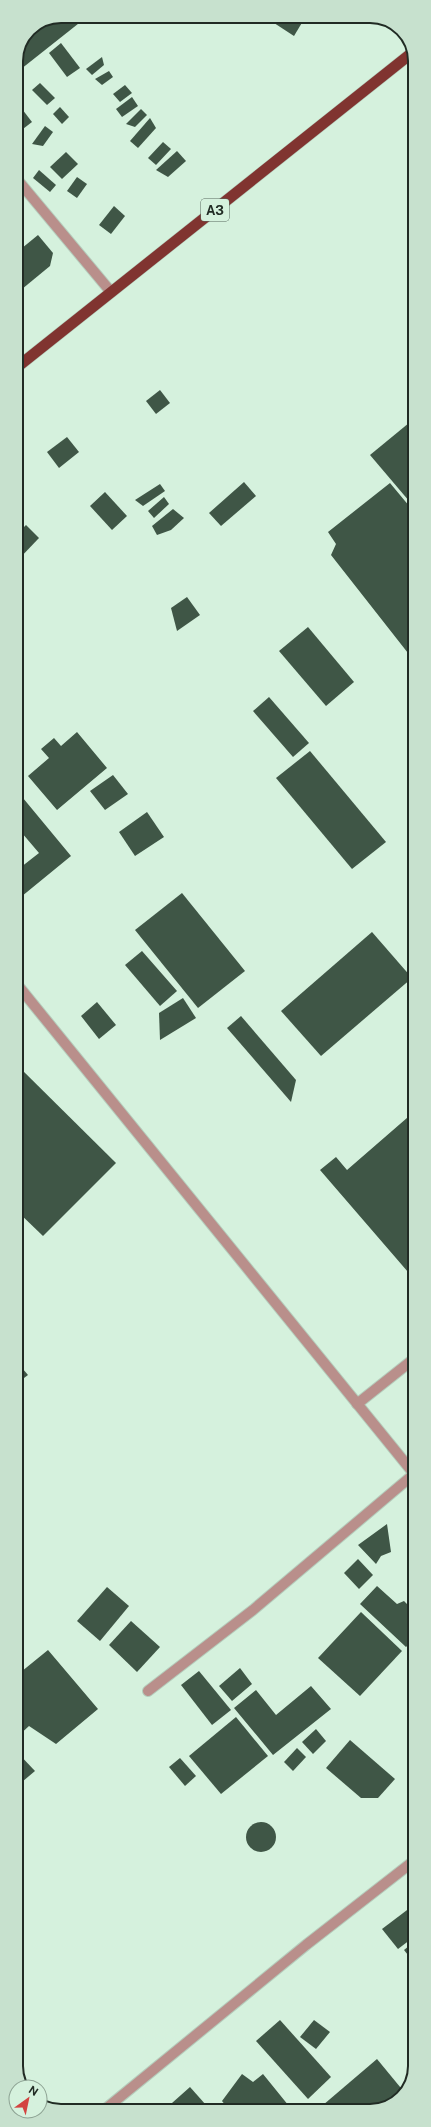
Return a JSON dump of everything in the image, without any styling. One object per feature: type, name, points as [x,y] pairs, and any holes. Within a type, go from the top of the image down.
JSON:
[{"type":"highway","name":"A3","points":[[23,362],[408,56]]},
{"type":"street","points":[[23,186],[111,292]]},
{"type":"street","points":[[23,992],[408,1466]]},
{"type":"street","points":[[357,1404],[408,1364]]},
{"type":"street","points":[[148,1691],[253,1610],[408,1481]]},
{"type":"street","points":[[112,2104],[306,1945],[408,1865]]},
{"type":"building","points":[[79,23],[23,67],[24,54],[29,40],[40,29],[54,24]]},
{"type":"building","points":[[274,23],[302,23],[294,36]]},
{"type":"building","points":[[61,43],[80,68],[67,77],[49,53]]},
{"type":"building","points":[[102,57],[104,65],[92,75],[86,69]]},
{"type":"building","points":[[109,71],[113,77],[102,85],[95,79]]},
{"type":"building","points":[[40,83],[55,98],[47,105],[32,90]]},
{"type":"building","points":[[125,85],[132,93],[120,102],[113,94]]},
{"type":"building","points":[[132,97],[138,106],[122,117],[116,109]]},
{"type":"building","points":[[60,107],[69,117],[62,124],[53,114]]},
{"type":"building","points":[[141,109],[147,115],[135,127],[126,124]]},
{"type":"building","points":[[23,110],[32,122],[23,129]]},
{"type":"building","points":[[150,118],[156,128],[138,148],[130,141]]},
{"type":"building","points":[[45,126],[53,132],[43,146],[32,144]]},
{"type":"building","points":[[163,142],[171,149],[156,165],[148,158]]},
{"type":"building","points":[[177,151],[186,161],[168,177],[156,170]]},
{"type":"building","points":[[66,152],[78,164],[62,179],[50,167]]},
{"type":"building","points":[[39,170],[56,185],[50,192],[33,178]]},
{"type":"building","points":[[77,177],[87,184],[77,198],[67,191]]},
{"type":"building","points":[[114,206],[125,216],[111,234],[99,225]]},
{"type":"building","points":[[38,235],[53,253],[50,266],[23,288],[23,247]]},
{"type":"building","points":[[160,390],[170,403],[156,414],[146,401]]},
{"type":"building","points":[[408,424],[408,500],[370,455]]},
{"type":"building","points":[[67,437],[79,452],[59,468],[47,452]]},
{"type":"building","points":[[244,482],[256,496],[221,526],[209,513]]},
{"type":"building","points":[[390,483],[408,505],[408,653],[331,555],[336,544],[328,532]]},
{"type":"building","points":[[160,484],[165,491],[143,506],[135,500]]},
{"type":"building","points":[[105,492],[127,516],[112,530],[90,506]]},
{"type":"building","points":[[164,497],[169,504],[154,518],[148,511]]},
{"type":"building","points":[[173,509],[184,518],[171,530],[157,535],[152,526]]},
{"type":"building","points":[[26,525],[39,538],[23,555],[23,528]]},
{"type":"building","points":[[187,597],[200,615],[177,631],[171,608]]},
{"type":"building","points":[[308,627],[354,682],[326,706],[279,651]]},
{"type":"building","points":[[269,697],[309,743],[293,757],[253,711]]},
{"type":"building","points":[[77,732],[107,768],[57,810],[28,776],[49,758],[41,749],[54,738],[61,746]]},
{"type":"building","points":[[310,751],[386,842],[352,869],[276,778]]},
{"type":"building","points":[[113,775],[128,794],[105,810],[90,791]]},
{"type":"building","points":[[23,798],[71,856],[23,895],[23,866],[39,853],[23,834]]},
{"type":"building","points":[[147,812],[164,837],[135,856],[119,832]]},
{"type":"building","points":[[182,893],[245,971],[198,1008],[135,930]]},
{"type":"building","points":[[372,932],[408,973],[408,981],[321,1056],[281,1011]]},
{"type":"building","points":[[142,951],[177,991],[160,1006],[125,965]]},
{"type":"building","points":[[183,998],[196,1018],[160,1040],[159,1013]]},
{"type":"building","points":[[97,1002],[116,1025],[99,1039],[81,1016]]},
{"type":"building","points":[[241,1016],[296,1080],[291,1102],[227,1028]]},
{"type":"building","points":[[23,1071],[116,1163],[43,1236],[23,1217]]},
{"type":"building","points":[[408,1117],[408,1272],[320,1170],[336,1157],[347,1170]]},
{"type":"building","points":[[23,1369],[28,1375],[23,1379]]},
{"type":"building","points":[[387,1524],[391,1552],[381,1556],[376,1564],[358,1545]]},
{"type":"building","points":[[358,1559],[373,1575],[359,1589],[344,1573]]},
{"type":"building","points":[[377,1586],[397,1604],[404,1601],[408,1605],[408,1645],[406,1647],[360,1604]]},
{"type":"building","points":[[107,1587],[129,1606],[100,1641],[77,1621]]},
{"type":"building","points":[[361,1612],[402,1651],[360,1696],[318,1658]]},
{"type":"building","points":[[131,1621],[160,1647],[137,1672],[109,1645]]},
{"type":"building","points":[[48,1650],[98,1709],[56,1744],[29,1726],[23,1732],[23,1670]]},
{"type":"building","points":[[240,1668],[252,1684],[232,1701],[219,1686]]},
{"type":"building","points":[[199,1671],[231,1710],[212,1725],[181,1685]]},
{"type":"building","points":[[311,1686],[331,1709],[273,1755],[234,1708],[256,1690],[276,1715]]},
{"type":"building","points":[[236,1717],[268,1756],[221,1794],[189,1756]]},
{"type":"building","points":[[316,1729],[326,1741],[313,1754],[302,1742]]},
{"type":"building","points":[[350,1740],[395,1779],[378,1798],[361,1798],[326,1768]]},
{"type":"building","points":[[297,1748],[306,1757],[293,1771],[284,1762]]},
{"type":"building","points":[[23,1758],[35,1771],[23,1781]]},
{"type":"building","points":[[180,1758],[196,1776],[185,1786],[169,1767]]},
{"type":"building","points":[[261,1822],[267,1823],[275,1831],[275,1843],[267,1851],[261,1852],[255,1851],[247,1843],[246,1837],[247,1831],[255,1823]]},
{"type":"building","points":[[408,1909],[408,1941],[398,1949],[382,1929]]},
{"type":"building","points":[[408,1947],[408,1955],[404,1950]]},
{"type":"building","points":[[280,2020],[331,2077],[308,2099],[256,2041]]},
{"type":"building","points":[[314,2020],[330,2032],[316,2049],[300,2037]]},
{"type":"building","points":[[377,2059],[401,2088],[387,2100],[375,2104],[324,2104]]},
{"type":"building","points":[[242,2074],[253,2082],[263,2074],[287,2104],[224,2104],[222,2101]]},
{"type":"building","points":[[190,2087],[205,2104],[171,2104]]}]
